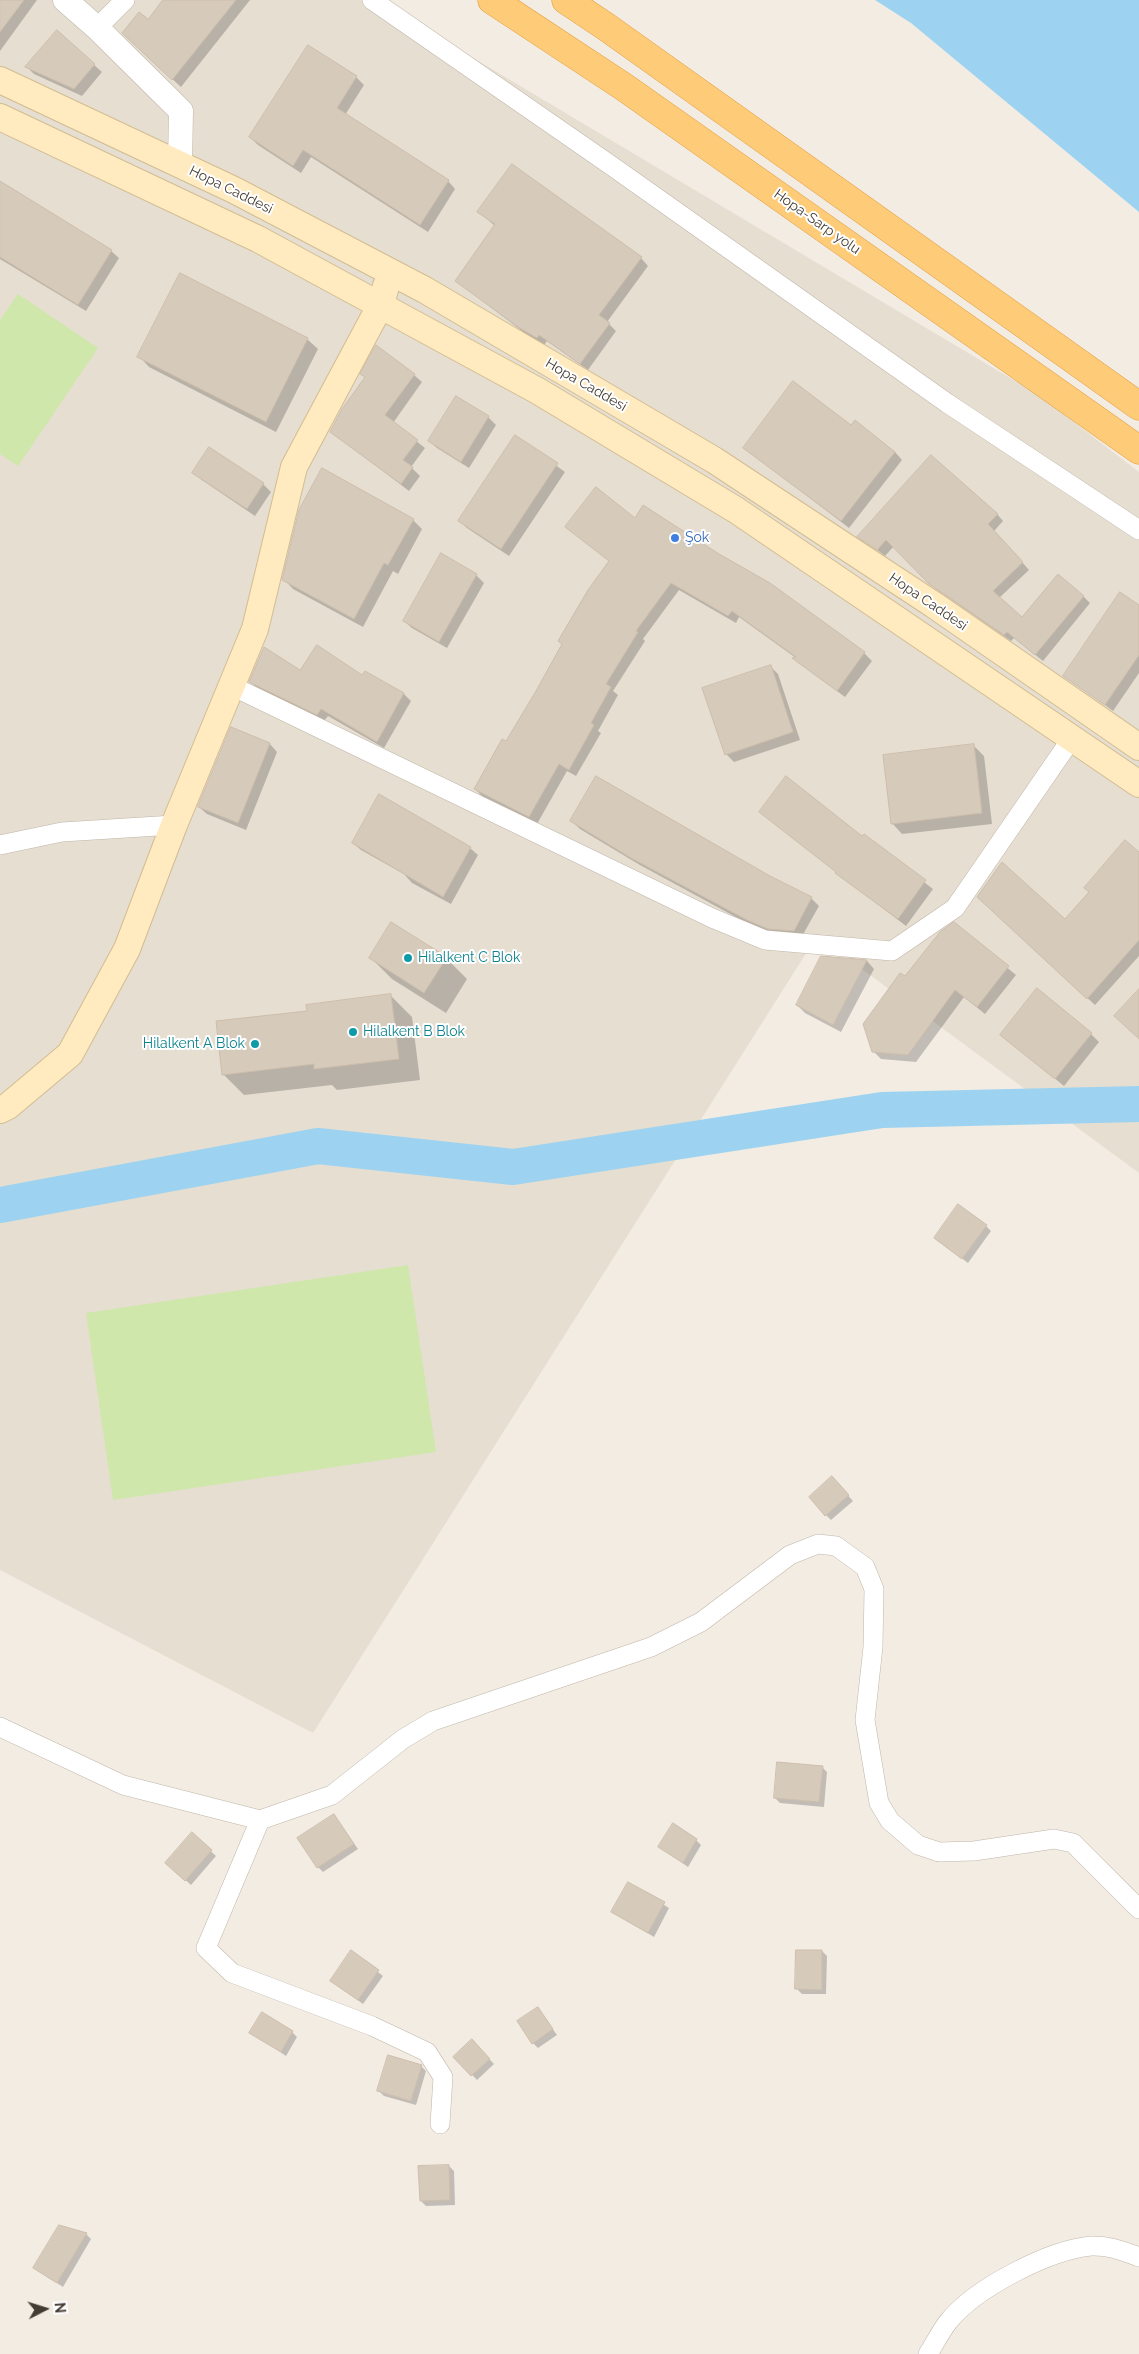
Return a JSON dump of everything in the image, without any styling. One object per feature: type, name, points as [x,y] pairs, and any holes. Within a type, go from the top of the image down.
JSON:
[{"type":"highway","name":"Hopa-Sarp yolu","points":[[492,0],[640,98],[1139,450]]},
{"type":"highway","points":[[566,0],[638,49],[1139,406]]},
{"type":"main road","name":"Hopa Caddesi","points":[[0,80],[234,190],[390,271],[714,460],[934,605],[1139,747]]},
{"type":"main road","name":"Hopa Caddesi","points":[[0,117],[258,240],[381,304],[538,391],[736,510],[1139,784]]},
{"type":"main road","points":[[0,1110],[8,1106],[70,1054],[128,949],[174,825],[255,629],[294,467],[381,304],[390,271]]},
{"type":"street","points":[[64,0],[97,28],[181,111],[180,164]]},
{"type":"street","points":[[97,28],[125,0]]},
{"type":"street","points":[[372,0],[609,164],[947,403],[1139,530]]},
{"type":"street","points":[[232,686],[712,918],[765,940],[892,951],[955,908],[1072,738]]},
{"type":"street","points":[[0,845],[62,832],[174,825]]},
{"type":"street","points":[[0,1727],[123,1785],[260,1820],[332,1795],[403,1739],[433,1721],[651,1647],[701,1622],[790,1554],[818,1544],[836,1546],[865,1567],[874,1589],[873,1647],[865,1720],[879,1803],[890,1821],[918,1846],[938,1852],[974,1852],[1054,1839],[1072,1843],[1139,1909]]},
{"type":"street","points":[[260,1820],[206,1948],[232,1973],[372,2026],[427,2052],[443,2077],[440,2124]]},
{"type":"street","points":[[928,2354],[949,2321],[993,2283],[1062,2251],[1092,2246],[1117,2248],[1139,2257]]},
{"type":"shaded area","points":[[0,0],[376,0],[1037,394],[1139,472],[1139,1173],[817,936],[313,1733],[0,1570]]},
{"type":"green space","points":[[18,294],[98,348],[18,466],[0,454],[0,320]]},
{"type":"green space","points":[[408,1265],[436,1452],[113,1500],[86,1313]]},
{"type":"water","points":[[875,0],[1139,0],[1139,212],[911,23]]},
{"type":"building","points":[[0,0],[24,0],[0,32]]},
{"type":"building","points":[[163,0],[236,0],[172,80],[122,33],[139,12],[148,19]]},
{"type":"building","points":[[57,30],[95,64],[74,89],[25,67]]},
{"type":"building","points":[[308,45],[357,76],[337,108],[449,180],[420,225],[303,150],[293,166],[249,137]]},
{"type":"building","points":[[512,164],[642,257],[599,315],[610,323],[580,364],[539,335],[537,338],[518,327],[455,281],[495,224],[477,212]]},
{"type":"building","points":[[0,181],[112,250],[78,305],[0,257]]},
{"type":"building","points":[[180,273],[308,338],[266,422],[137,357]]},
{"type":"building","points":[[376,345],[415,374],[385,415],[418,440],[403,460],[413,467],[401,484],[330,432],[342,409],[365,377],[360,374]]},
{"type":"building","points":[[793,381],[851,425],[855,420],[895,452],[841,521],[743,448]]},
{"type":"building","points":[[456,396],[489,416],[461,462],[428,441]]},
{"type":"building","points":[[515,435],[558,463],[501,549],[458,521]]},
{"type":"building","points":[[209,447],[264,483],[247,509],[192,473]]},
{"type":"building","points":[[931,455],[998,514],[988,524],[1023,562],[993,591],[1022,617],[1058,574],[1084,596],[1035,655],[1007,632],[1004,635],[928,583],[886,540],[877,550],[857,537]]},
{"type":"building","points":[[322,468],[414,519],[388,565],[384,563],[354,619],[282,580],[299,510]]},
{"type":"building","points":[[596,487],[635,518],[643,505],[719,554],[770,583],[865,652],[837,691],[792,658],[796,657],[732,611],[728,616],[671,583],[636,631],[638,632],[606,684],[611,687],[591,723],[594,725],[569,770],[559,764],[529,817],[474,789],[502,739],[506,741],[536,691],[562,644],[558,641],[588,590],[609,561],[565,527]]},
{"type":"building","points":[[441,553],[477,574],[439,642],[403,621]]},
{"type":"building","points":[[1120,592],[1139,605],[1139,655],[1105,705],[1063,676]]},
{"type":"building","points":[[317,645],[362,675],[365,671],[404,693],[377,742],[321,709],[317,715],[249,682],[264,647],[300,670]]},
{"type":"building","points":[[771,665],[793,732],[725,755],[702,688]]},
{"type":"building","points":[[231,727],[270,743],[238,823],[198,807]]},
{"type":"building","points":[[974,744],[982,813],[891,824],[883,755]]},
{"type":"building","points":[[596,776],[770,876],[812,897],[794,931],[768,929],[747,920],[631,858],[570,821]]},
{"type":"building","points":[[786,776],[862,836],[864,834],[926,880],[898,919],[835,873],[759,812]]},
{"type":"building","points":[[379,794],[471,847],[443,897],[352,843]]},
{"type":"building","points":[[1125,840],[1139,852],[1139,940],[1087,999],[977,897],[1002,862],[1065,919],[1089,892],[1084,888]]},
{"type":"building","name":"Hilalkent C Blok","points":[[391,922],[447,957],[424,993],[369,958]]},
{"type":"building","points":[[954,922],[1009,966],[977,1007],[955,990],[908,1055],[872,1052],[863,1024],[900,973],[905,976],[940,932]]},
{"type":"building","points":[[821,956],[867,960],[833,1025],[796,1005]]},
{"type":"building","points":[[1037,988],[1092,1033],[1055,1079],[1000,1035]]},
{"type":"building","points":[[1139,989],[1139,1039],[1114,1016]]},
{"type":"building","points":[[391,994],[399,1059],[314,1069],[314,1064],[222,1075],[216,1021],[307,1011],[306,1005]]},
{"type":"building","points":[[958,1204],[987,1225],[962,1259],[934,1238]]},
{"type":"building","points":[[832,1476],[849,1495],[825,1516],[809,1497]]},
{"type":"building","points":[[777,1762],[823,1766],[819,1802],[774,1798]]},
{"type":"building","points":[[334,1814],[354,1844],[317,1868],[297,1838]]},
{"type":"building","points":[[673,1823],[697,1839],[683,1863],[658,1847]]},
{"type":"building","points":[[192,1832],[212,1850],[185,1881],[165,1863]]},
{"type":"building","points":[[628,1882],[665,1902],[648,1933],[611,1912]]},
{"type":"building","points":[[351,1950],[379,1970],[358,2000],[330,1981]]},
{"type":"building","points":[[796,1950],[822,1950],[822,1990],[795,1989]]},
{"type":"building","points":[[538,2007],[553,2029],[532,2044],[517,2021]]},
{"type":"building","points":[[262,2012],[293,2031],[281,2052],[249,2033]]},
{"type":"building","points":[[472,2039],[490,2059],[471,2076],[453,2057]]},
{"type":"building","points":[[388,2055],[422,2065],[411,2101],[377,2091]]},
{"type":"building","points":[[449,2165],[450,2200],[420,2201],[418,2166]]},
{"type":"building","points":[[59,2225],[87,2233],[57,2283],[33,2268]]},
{"type":"waterway","points":[[0,1205],[318,1146],[513,1167],[882,1110],[1139,1104]]},
{"type":"place","name":"Şok","points":[[675,538]]},
{"type":"place","name":"Hilalkent C Blok","points":[[408,958]]},
{"type":"place","name":"Hilalkent B Blok","points":[[353,1032]]},
{"type":"place","name":"Hilalkent A Blok","points":[[255,1044]]}]
